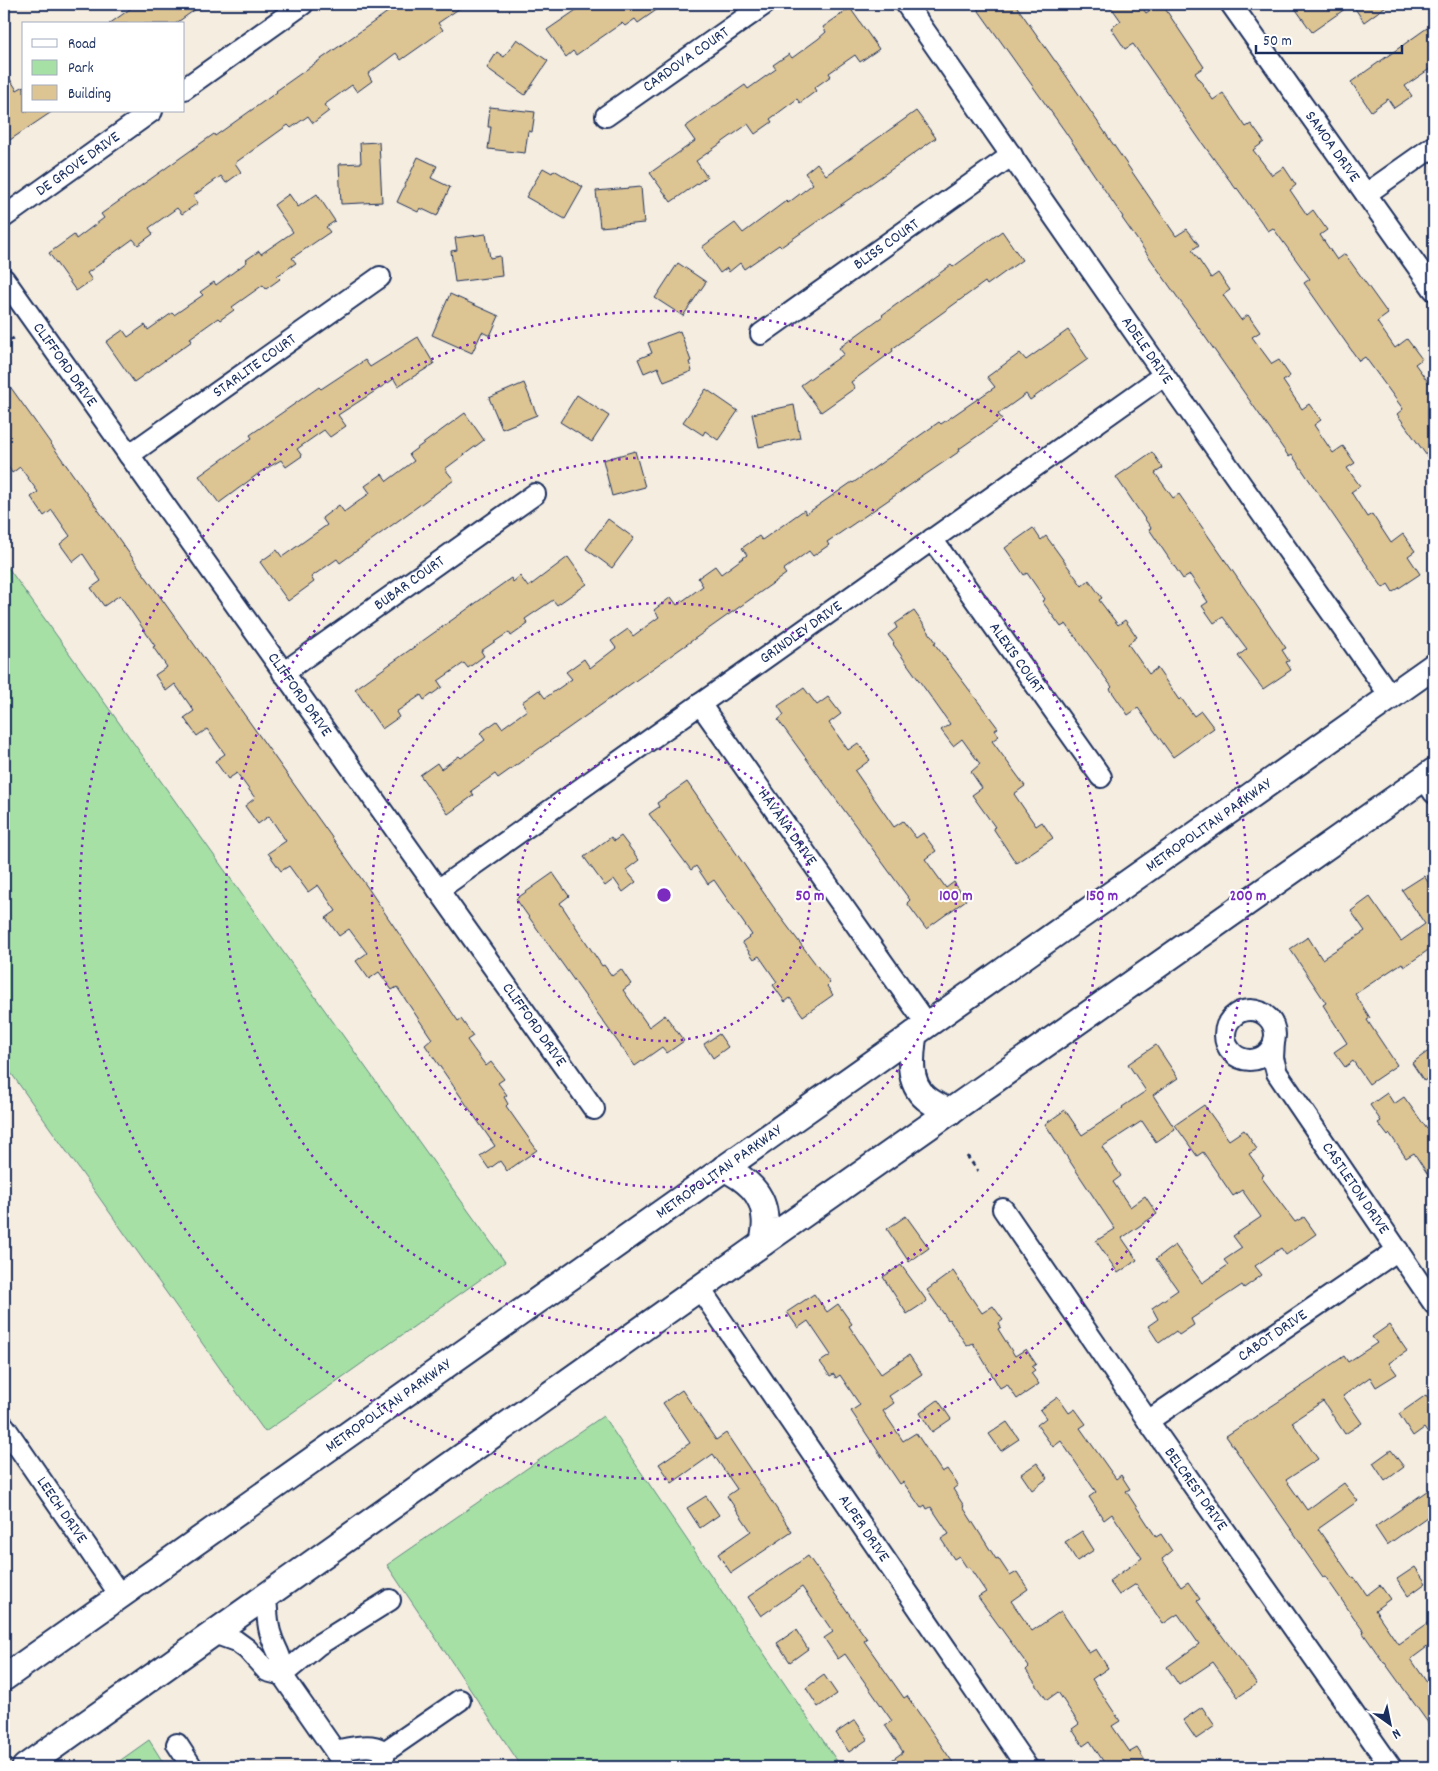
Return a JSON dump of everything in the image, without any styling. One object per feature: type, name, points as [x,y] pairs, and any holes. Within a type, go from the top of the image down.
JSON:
[{"type":"main road","name":"METROPOLITAN PARKWAY","points":[[4,1678],[1434,666]]},
{"type":"main road","points":[[25,1767],[763,1243],[1431,781]]},
{"type":"main road","points":[[920,1030],[911,1065],[913,1077],[918,1089],[925,1098],[950,1112]]},
{"type":"main road","points":[[724,1168],[738,1175],[756,1191],[762,1204],[765,1219],[763,1243]]},
{"type":"street","points":[[185,88],[303,4]]},
{"type":"street","name":"CARDOVA COURT","points":[[606,116],[765,4]]},
{"type":"street","name":"ADELE DRIVE","points":[[906,4],[1391,697]]},
{"type":"street","name":"SAMOA DRIVE","points":[[1231,4],[1434,290]]},
{"type":"street","name":"DE GROVE DRIVE","points":[[4,217],[151,112]]},
{"type":"street","points":[[1366,194],[1434,146]]},
{"type":"street","name":"BLISS COURT","points":[[761,334],[1012,155]]},
{"type":"street","name":"STARLITE COURT","points":[[129,455],[380,277]]},
{"type":"street","name":"CLIFFORD DRIVE","points":[[4,279],[594,1109]]},
{"type":"street","name":"GRINDLEY DRIVE","points":[[438,890],[1164,375]]},
{"type":"street","name":"BUBAR COURT","points":[[283,673],[535,494]]},
{"type":"street","name":"ALEXIS COURT","points":[[932,539],[1101,777]]},
{"type":"street","name":"HAVANA DRIVE","points":[[700,704],[920,1030]]},
{"type":"street","name":"CASTLETON DRIVE","points":[[1277,1074],[1264,1065],[1240,1058],[1228,1046],[1226,1029],[1236,1014],[1252,1010],[1261,1012],[1273,1024],[1275,1032],[1273,1058],[1277,1074],[1434,1304]]},
{"type":"street","points":[[1249,1060],[1265,1055],[1271,1049],[1274,1041]]},
{"type":"street","name":"BELCREST DRIVE","points":[[1003,1209],[1148,1421],[1391,1767]]},
{"type":"street","name":"CABOT DRIVE","points":[[1148,1421],[1398,1250]]},
{"type":"street","name":"ALPER DRIVE","points":[[700,1289],[1028,1767]]},
{"type":"street","name":"LEECH DRIVE","points":[[4,1426],[120,1595]]},
{"type":"street","points":[[266,1596],[267,1618],[270,1632],[282,1660],[282,1675],[340,1759],[369,1746],[378,1748],[382,1760],[460,1700]]},
{"type":"street","points":[[282,1675],[318,1645],[390,1600]]},
{"type":"street","points":[[214,1633],[236,1641],[247,1649],[267,1671],[282,1675]]},
{"type":"street","points":[[177,1744],[192,1767]]},
{"type":"path","points":[[4,345],[15,337]]},
{"type":"path","points":[[967,1156],[978,1171]]},
{"type":"green space","points":[[4,562],[505,1262],[265,1432],[4,1063]]},
{"type":"green space","points":[[603,1416],[841,1767],[522,1767],[387,1565]]},
{"type":"green space","points":[[149,1740],[166,1767],[111,1767]]},
{"type":"building","points":[[137,4],[203,4],[178,22],[112,22]]},
{"type":"building","points":[[399,4],[466,4],[438,23],[443,30],[428,41],[401,60],[396,53],[368,74],[372,81],[357,92],[352,85],[324,105],[329,111],[313,123],[308,116],[291,128],[288,125],[235,163],[241,172],[226,183],[221,176],[193,196],[198,203],[182,214],[177,208],[149,228],[153,234],[138,245],[133,239],[87,273],[92,280],[76,291],[49,253],[74,235],[76,239],[104,218],[101,214],[214,134],[215,136]]},
{"type":"building","points":[[585,4],[665,4],[638,23],[635,19],[625,26],[622,23],[576,55],[573,51],[566,57],[547,30]]},
{"type":"building","points":[[974,4],[1015,4],[1176,236],[1187,229],[1199,245],[1192,250],[1211,278],[1218,273],[1230,290],[1223,295],[1241,320],[1248,315],[1260,332],[1252,337],[1272,364],[1279,360],[1290,376],[1283,381],[1302,409],[1309,404],[1321,420],[1314,425],[1333,453],[1343,446],[1355,463],[1347,468],[1360,486],[1351,492],[1367,517],[1372,514],[1391,543],[1403,534],[1415,551],[1408,556],[1420,574],[1393,592],[1388,584],[1383,588],[1292,455],[1289,457],[1122,218],[1064,130]]},
{"type":"building","points":[[1109,4],[1140,4],[1146,13],[1162,4],[1204,67],[1195,73],[1213,100],[1223,93],[1246,127],[1251,124],[1264,142],[1253,150],[1272,175],[1284,167],[1296,185],[1290,190],[1307,215],[1313,210],[1327,230],[1320,235],[1337,260],[1345,254],[1388,314],[1377,322],[1395,348],[1407,339],[1422,359],[1415,364],[1434,390],[1434,466],[1397,414],[1403,409],[1365,357],[1359,361],[1304,283],[1310,279],[1273,228],[1268,231],[1236,189],[1133,44],[1125,49],[1111,28],[1121,21]]},
{"type":"building","points":[[1292,4],[1352,4],[1312,32]]},
{"type":"building","points":[[1352,4],[1389,4],[1364,22]]},
{"type":"building","points":[[850,8],[879,49],[860,62],[855,55],[829,73],[831,76],[814,88],[816,91],[800,103],[797,99],[770,119],[772,122],[755,134],[748,124],[696,161],[707,177],[671,202],[650,173],[695,141],[685,127],[745,85],[748,89],[776,69],[773,65],[789,54],[792,58],[826,32],[823,27]]},
{"type":"building","points":[[1427,28],[1434,39],[1434,66],[1405,86],[1412,96],[1394,108],[1388,99],[1371,111],[1351,82]]},
{"type":"building","points":[[517,39],[548,61],[525,95],[487,68],[497,52],[504,57]]},
{"type":"building","points":[[4,70],[17,90],[22,87],[22,112],[52,112],[4,144]]},
{"type":"building","points":[[490,107],[535,112],[532,132],[528,131],[525,153],[488,149],[491,127],[488,127]]},
{"type":"building","points":[[916,111],[936,138],[781,247],[779,245],[744,269],[740,263],[729,272],[727,268],[720,273],[702,247],[735,223],[743,233],[786,201],[788,203],[813,184],[805,173],[817,163],[826,175]]},
{"type":"building","points":[[379,142],[382,202],[341,204],[339,164],[361,163],[360,143]]},
{"type":"building","points":[[418,157],[437,166],[431,178],[450,187],[437,216],[420,208],[418,212],[397,202]]},
{"type":"building","points":[[543,168],[552,173],[554,170],[583,187],[565,219],[526,197]]},
{"type":"building","points":[[641,187],[644,223],[600,227],[596,191]]},
{"type":"building","points":[[289,194],[298,207],[317,194],[335,221],[326,227],[330,232],[292,258],[296,263],[277,276],[280,279],[266,289],[263,285],[232,307],[234,310],[220,320],[218,318],[190,338],[192,341],[134,382],[106,342],[123,330],[128,337],[145,325],[148,330],[172,313],[174,315],[203,295],[200,292],[214,282],[216,285],[259,251],[261,254],[293,232],[274,205]]},
{"type":"building","points":[[1002,231],[1022,260],[987,285],[985,282],[892,349],[893,351],[851,382],[855,388],[821,412],[801,385],[844,354],[839,348],[882,315]]},
{"type":"building","points":[[486,234],[490,258],[500,256],[502,276],[455,282],[451,251],[457,250],[455,238]]},
{"type":"building","points":[[678,263],[706,282],[683,316],[655,298]]},
{"type":"building","points":[[450,294],[499,316],[490,336],[482,332],[472,353],[432,335]]},
{"type":"building","points":[[1068,330],[1088,359],[1030,400],[1026,394],[998,414],[1002,419],[959,449],[960,451],[827,542],[829,545],[813,556],[809,551],[783,570],[786,574],[498,778],[495,774],[471,791],[474,795],[448,814],[420,775],[437,763],[441,769],[459,756],[461,758],[485,740],[480,733],[497,721],[502,728],[527,710],[522,702],[539,690],[545,698],[572,679],[566,672],[584,659],[590,668],[616,648],[611,641],[628,629],[633,636],[659,617],[654,610],[671,597],[677,605],[703,586],[698,578],[715,566],[721,574],[747,555],[742,548],[759,536],[762,540],[804,510],[806,514],[853,483],[939,422],[941,424],[995,387],[987,377],[1020,353],[1026,360]]},
{"type":"building","points":[[680,331],[691,361],[689,362],[692,371],[664,382],[658,367],[644,373],[638,359],[652,353],[648,343]]},
{"type":"building","points":[[418,337],[434,364],[398,386],[394,379],[338,415],[346,426],[330,437],[324,430],[297,449],[302,456],[286,467],[281,460],[262,471],[219,503],[199,476],[252,438],[250,435],[319,387],[321,389],[365,360],[370,367]]},
{"type":"building","points":[[4,378],[368,888],[458,1021],[461,1019],[473,1036],[467,1040],[486,1066],[491,1062],[504,1079],[498,1083],[507,1095],[504,1097],[508,1104],[506,1106],[537,1150],[507,1171],[500,1161],[489,1169],[480,1156],[495,1146],[425,1045],[432,1039],[397,987],[392,990],[379,972],[369,979],[356,961],[367,953],[349,929],[339,936],[326,918],[336,911],[318,885],[308,892],[289,866],[281,871],[268,853],[286,841],[269,816],[258,824],[245,806],[255,798],[237,773],[228,779],[215,761],[225,754],[207,729],[197,736],[184,718],[194,711],[175,684],[166,691],[155,675],[167,667],[120,595],[104,606],[91,588],[101,581],[83,554],[73,562],[60,544],[70,536],[52,510],[44,516],[31,497],[38,492],[20,467],[12,473],[4,460]]},
{"type":"building","points":[[524,383],[537,415],[502,429],[489,398]]},
{"type":"building","points":[[706,389],[738,411],[718,440],[705,431],[703,435],[683,422]]},
{"type":"building","points":[[577,395],[609,416],[592,442],[560,422]]},
{"type":"building","points":[[794,405],[800,438],[759,447],[752,414]]},
{"type":"building","points":[[465,413],[484,440],[445,469],[454,480],[340,563],[337,559],[311,577],[314,582],[288,601],[260,562],[277,550],[282,557],[327,525],[322,518],[339,505],[344,512],[370,493],[365,486],[382,474],[387,481],[414,461],[409,454]]},
{"type":"building","points":[[635,451],[645,487],[612,496],[603,460]]},
{"type":"building","points":[[1152,452],[1163,468],[1155,473],[1173,498],[1179,494],[1286,648],[1282,650],[1289,661],[1286,662],[1291,670],[1263,689],[1238,656],[1247,649],[1223,617],[1214,623],[1202,606],[1208,602],[1190,575],[1183,579],[1116,477]]},
{"type":"building","points":[[608,519],[634,538],[612,568],[586,549]]},
{"type":"building","points":[[1033,528],[1041,540],[1046,536],[1082,586],[1089,580],[1102,598],[1099,600],[1118,625],[1125,620],[1137,637],[1128,644],[1149,674],[1157,668],[1179,700],[1181,698],[1194,716],[1201,711],[1214,728],[1173,757],[1138,708],[1128,715],[1110,689],[1112,687],[1066,624],[1061,627],[1042,601],[1045,599],[1027,573],[1024,575],[1005,548]]},
{"type":"building","points":[[568,557],[587,584],[557,605],[553,600],[525,619],[528,624],[511,636],[509,632],[481,651],[484,656],[468,668],[464,663],[438,681],[442,687],[424,700],[421,695],[396,712],[399,717],[382,729],[355,689],[511,578],[513,582],[520,576],[528,587]]},
{"type":"building","points":[[914,611],[936,642],[934,643],[998,728],[995,730],[999,736],[992,741],[1025,786],[1014,794],[1036,826],[1042,822],[1053,838],[1016,863],[993,828],[995,827],[972,795],[982,788],[971,772],[980,764],[962,739],[953,746],[941,730],[950,724],[888,635],[897,628],[895,624]]},
{"type":"building","points":[[804,688],[817,705],[828,697],[841,714],[829,723],[848,750],[858,743],[870,760],[855,771],[894,827],[903,821],[916,838],[923,833],[936,851],[925,859],[946,888],[954,882],[966,900],[926,929],[907,903],[910,900],[778,720],[784,715],[778,706]]},
{"type":"building","points":[[687,782],[779,915],[830,983],[827,986],[833,995],[803,1016],[790,998],[785,1002],[773,985],[777,982],[759,956],[754,959],[742,942],[752,935],[714,880],[708,884],[696,866],[691,870],[649,814],[659,807],[657,803]]},
{"type":"building","points":[[621,836],[639,860],[626,870],[636,882],[623,892],[614,879],[605,886],[584,857],[611,837],[614,841]]},
{"type":"building","points":[[553,873],[569,896],[560,903],[602,966],[604,965],[612,976],[621,969],[631,984],[623,990],[649,1027],[665,1015],[684,1041],[667,1053],[662,1047],[635,1066],[516,899]]},
{"type":"building","points":[[1424,876],[1434,891],[1434,946],[1404,967],[1402,963],[1355,994],[1370,1018],[1367,1020],[1397,1065],[1369,1084],[1353,1061],[1345,1067],[1334,1052],[1347,1043],[1323,1005],[1326,1003],[1290,949],[1308,937],[1322,959],[1365,931],[1351,911],[1370,897],[1401,941],[1425,924],[1402,890]]},
{"type":"building","points":[[719,1034],[728,1047],[713,1058],[704,1044]]},
{"type":"building","points":[[1156,1045],[1178,1078],[1153,1095],[1175,1129],[1156,1142],[1142,1121],[1102,1147],[1121,1176],[1113,1182],[1130,1207],[1145,1196],[1157,1214],[1122,1238],[1137,1260],[1118,1273],[1096,1241],[1115,1229],[1045,1124],[1065,1110],[1082,1135],[1123,1108],[1146,1091],[1128,1064]]},
{"type":"building","points":[[1434,1047],[1434,1074],[1424,1081],[1412,1063]]},
{"type":"building","points":[[1387,1093],[1394,1104],[1404,1097],[1427,1129],[1434,1125],[1434,1184],[1414,1153],[1406,1158],[1390,1134],[1388,1136],[1378,1123],[1381,1121],[1370,1105]]},
{"type":"building","points":[[1204,1105],[1229,1140],[1244,1130],[1257,1149],[1249,1154],[1264,1175],[1261,1177],[1295,1222],[1304,1217],[1316,1234],[1286,1255],[1281,1248],[1255,1266],[1262,1275],[1244,1288],[1242,1285],[1191,1319],[1194,1325],[1179,1335],[1176,1331],[1159,1343],[1148,1326],[1158,1319],[1152,1308],[1178,1290],[1156,1259],[1175,1245],[1202,1283],[1228,1265],[1224,1260],[1242,1248],[1233,1236],[1261,1217],[1242,1190],[1233,1196],[1203,1152],[1197,1156],[1175,1125]]},
{"type":"building","points":[[906,1216],[929,1248],[909,1262],[887,1229]]},
{"type":"building","points":[[901,1265],[927,1301],[907,1314],[883,1277]]},
{"type":"building","points":[[953,1271],[982,1313],[993,1306],[1003,1320],[999,1323],[1001,1327],[998,1329],[1015,1356],[1026,1349],[1036,1364],[1032,1367],[1035,1370],[1031,1373],[1039,1384],[1017,1399],[1007,1384],[1000,1388],[973,1343],[967,1346],[927,1290]]},
{"type":"building","points":[[814,1294],[827,1312],[838,1304],[852,1324],[849,1326],[881,1374],[909,1355],[922,1374],[889,1396],[894,1403],[883,1411],[903,1441],[916,1433],[942,1472],[947,1469],[958,1485],[953,1489],[996,1559],[998,1558],[1010,1576],[1017,1572],[1028,1589],[1011,1601],[1032,1631],[1061,1611],[1089,1653],[1096,1649],[1108,1668],[1092,1679],[1120,1721],[1112,1726],[1130,1752],[1137,1748],[1149,1767],[1107,1767],[1090,1741],[1083,1746],[1072,1729],[1079,1724],[1058,1692],[1047,1700],[1026,1670],[1029,1667],[978,1597],[986,1592],[969,1567],[967,1568],[959,1556],[954,1559],[941,1539],[949,1534],[931,1507],[927,1509],[925,1505],[921,1508],[903,1482],[900,1484],[851,1411],[860,1405],[840,1375],[836,1378],[834,1374],[830,1376],[820,1362],[831,1355],[808,1321],[798,1328],[787,1312]]},
{"type":"building","points":[[1389,1325],[1407,1351],[1389,1363],[1397,1374],[1376,1387],[1370,1377],[1343,1396],[1362,1423],[1345,1434],[1323,1401],[1292,1422],[1318,1459],[1286,1480],[1307,1510],[1344,1483],[1358,1501],[1318,1529],[1352,1578],[1354,1577],[1367,1595],[1380,1585],[1390,1599],[1375,1610],[1398,1644],[1434,1619],[1434,1642],[1411,1659],[1434,1693],[1434,1731],[1384,1663],[1325,1576],[1323,1577],[1226,1436],[1316,1377],[1344,1356],[1348,1362],[1377,1343],[1372,1337]]},
{"type":"building","points":[[682,1390],[716,1440],[726,1433],[792,1532],[731,1573],[718,1554],[751,1531],[727,1496],[737,1489],[713,1454],[672,1483],[659,1464],[690,1443],[663,1403]]},
{"type":"building","points":[[1426,1395],[1434,1407],[1434,1442],[1424,1428],[1413,1436],[1399,1414]]},
{"type":"building","points":[[1058,1397],[1069,1413],[1075,1409],[1086,1424],[1080,1428],[1116,1479],[1121,1475],[1130,1489],[1126,1491],[1156,1537],[1161,1534],[1172,1551],[1162,1559],[1181,1587],[1188,1582],[1200,1599],[1197,1601],[1257,1684],[1238,1697],[1213,1662],[1179,1685],[1167,1667],[1199,1644],[1178,1614],[1163,1624],[1136,1584],[1119,1595],[1109,1581],[1142,1558],[1112,1514],[1104,1520],[1089,1497],[1096,1492],[1061,1441],[1053,1447],[1037,1425],[1046,1418],[1040,1410]]},
{"type":"building","points":[[938,1400],[951,1419],[932,1432],[920,1413]]},
{"type":"building","points":[[1007,1422],[1019,1439],[1001,1451],[989,1434]]},
{"type":"building","points":[[1391,1450],[1404,1467],[1385,1481],[1373,1463]]},
{"type":"building","points":[[1037,1463],[1048,1478],[1032,1490],[1021,1474]]},
{"type":"building","points":[[1434,1486],[1434,1512],[1387,1545],[1375,1527]]},
{"type":"building","points":[[706,1496],[719,1515],[700,1528],[687,1508]]},
{"type":"building","points":[[1082,1531],[1094,1550],[1077,1561],[1065,1542]]},
{"type":"building","points":[[808,1556],[867,1639],[864,1641],[904,1698],[907,1696],[956,1767],[882,1767],[903,1752],[885,1725],[892,1721],[845,1654],[838,1659],[824,1638],[833,1632],[802,1587],[761,1616],[748,1597]]},
{"type":"building","points":[[1415,1567],[1426,1583],[1408,1596],[1397,1579]]},
{"type":"building","points":[[796,1630],[808,1649],[790,1662],[777,1643]]},
{"type":"building","points":[[824,1675],[837,1694],[818,1707],[806,1688]]},
{"type":"building","points":[[1202,1707],[1215,1726],[1196,1739],[1183,1720]]},
{"type":"building","points":[[855,1720],[868,1739],[849,1752],[836,1733]]}]
